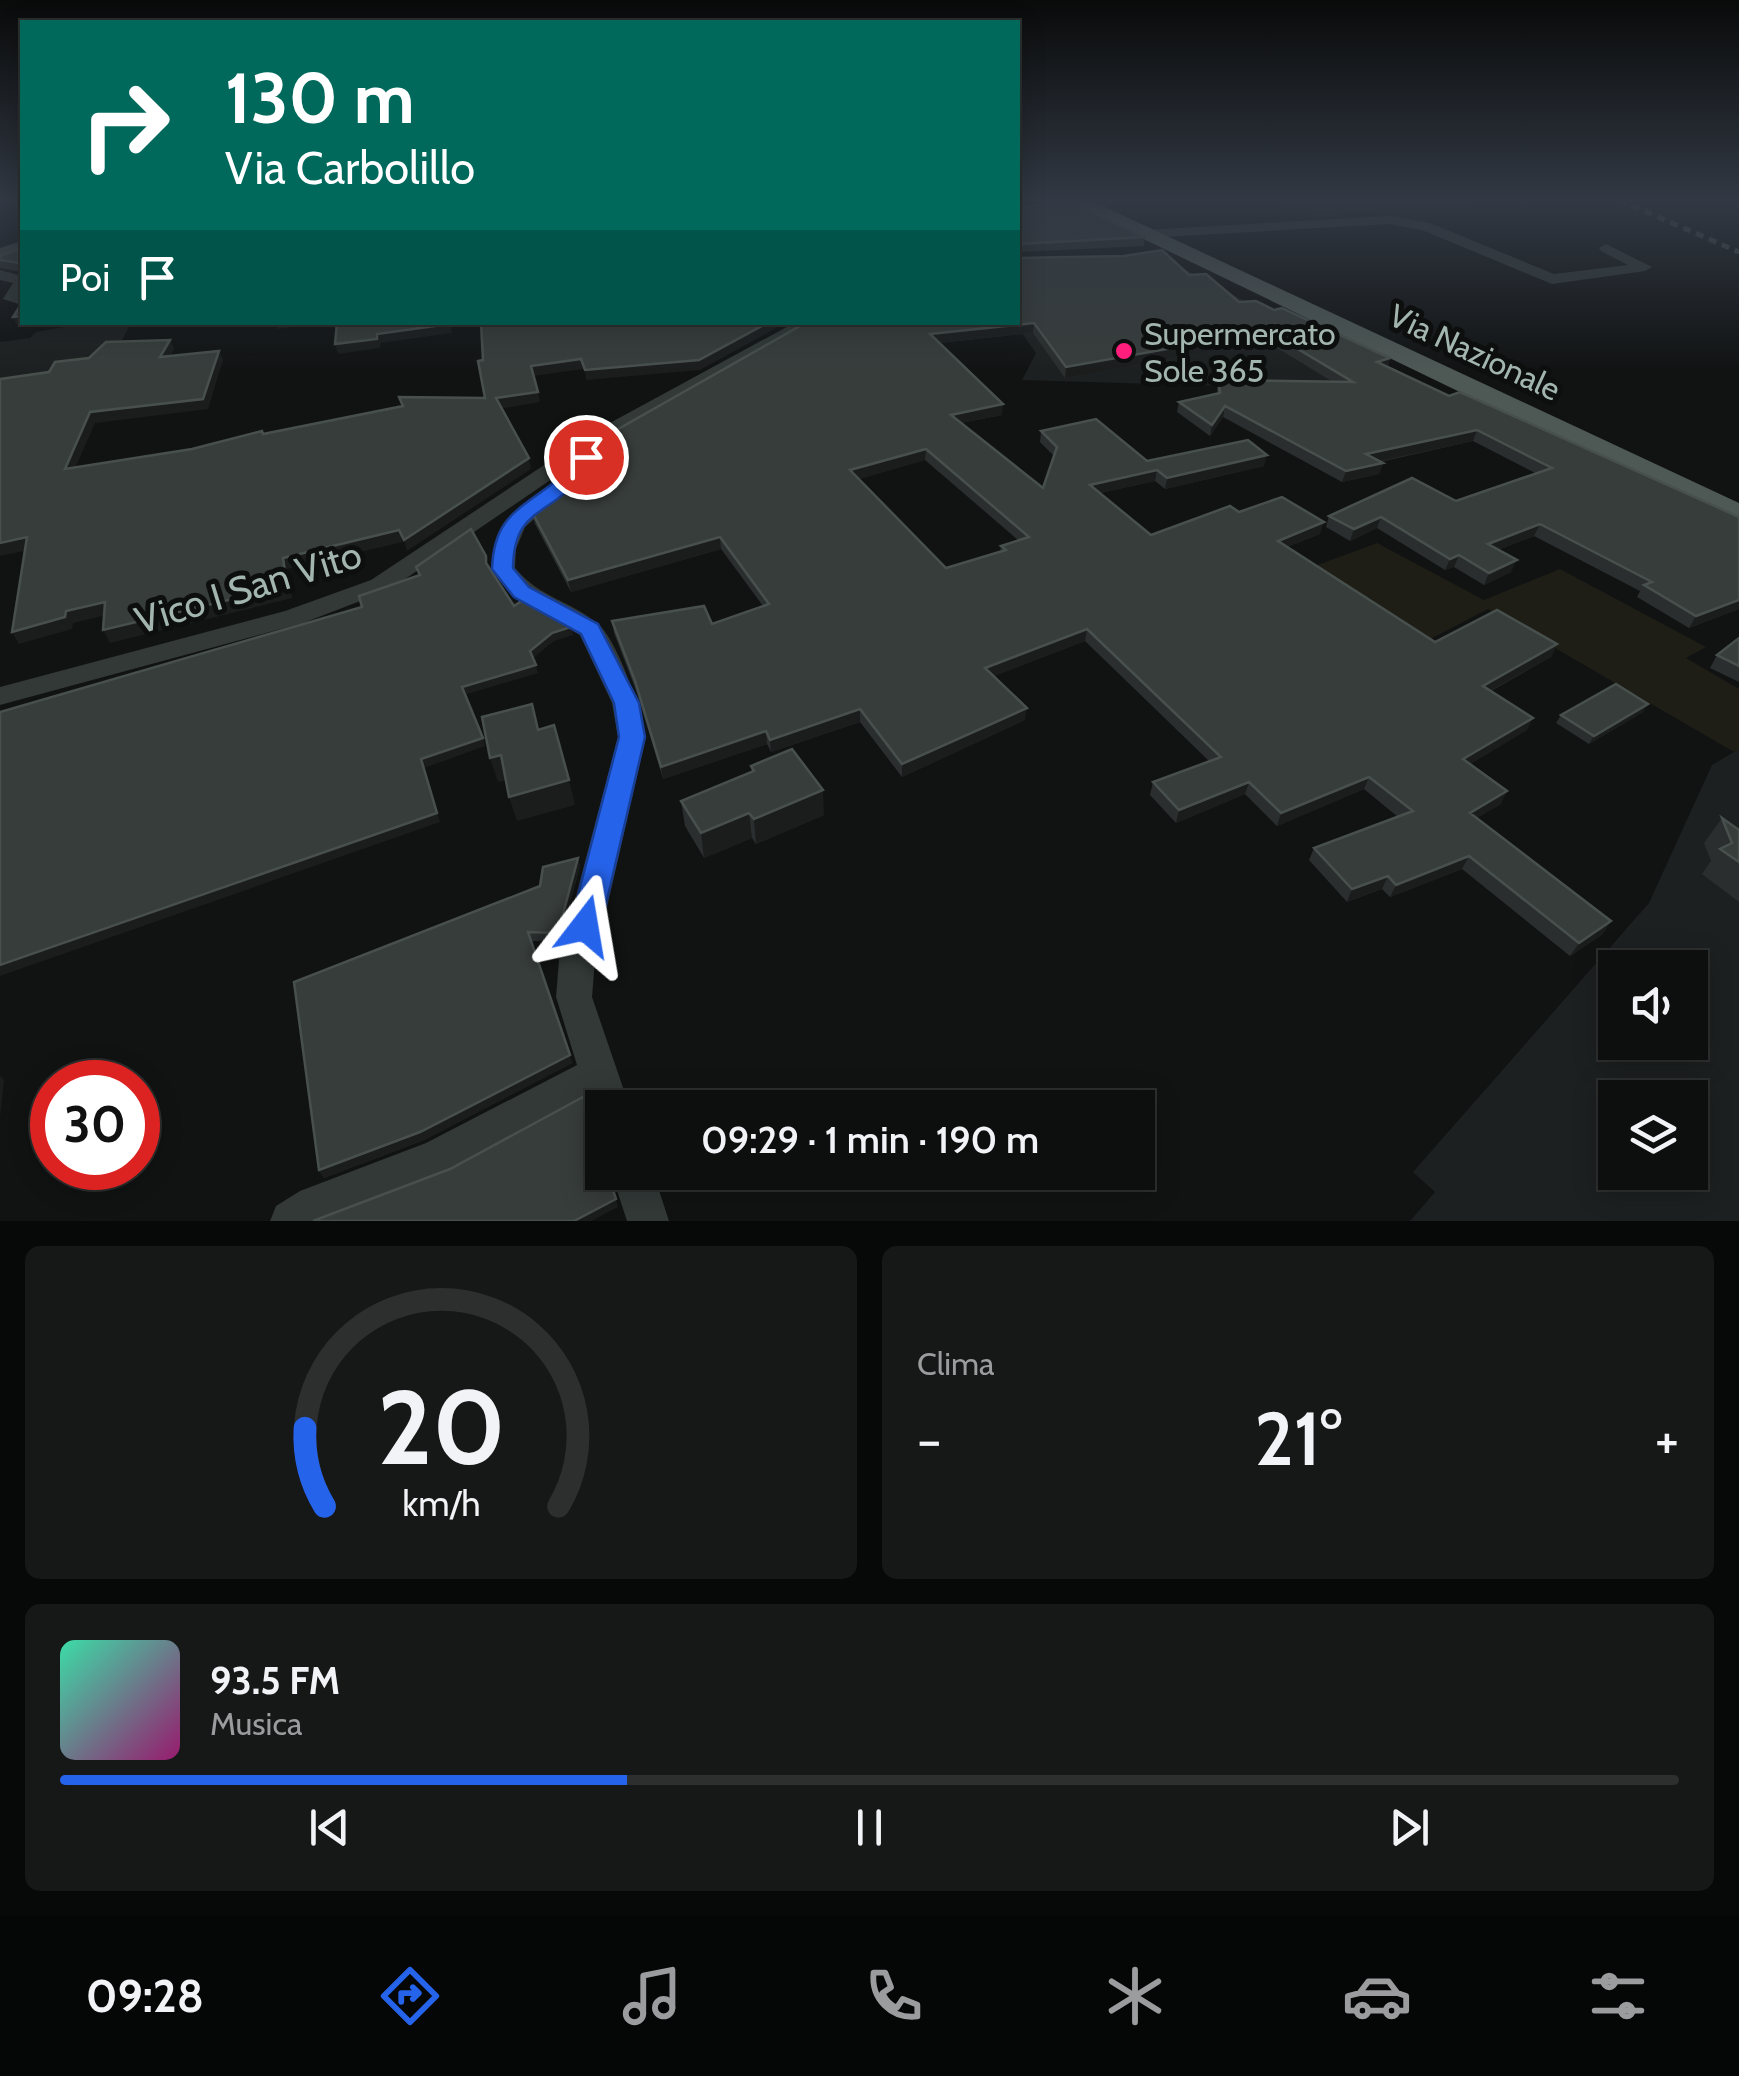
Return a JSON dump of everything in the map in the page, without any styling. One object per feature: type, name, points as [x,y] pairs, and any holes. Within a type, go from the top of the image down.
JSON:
[{"type":"main road","name":"Via Nazionale","points":[[1193,257],[1739,516]]},
{"type":"street","points":[[1499,257],[1552,279],[1645,267],[1624,257]]},
{"type":"street","points":[[20,284],[11,299],[20,300]]},
{"type":"street","name":"Vico I San Vito","points":[[0,696],[294,617],[380,585],[604,434],[804,325]]},
{"type":"street","points":[[604,434],[568,480],[519,515],[503,542],[502,569],[522,592],[590,630],[626,703],[632,737],[577,960],[574,997],[604,1090]]},
{"type":"street","points":[[291,1221],[315,1206],[585,1098]]},
{"type":"street","points":[[638,1190],[648,1221]]},
{"type":"shaded area","points":[[1162,257],[1405,377],[1327,389],[1022,380],[1036,353],[1016,325]]},
{"type":"shaded area","points":[[76,325],[130,325],[119,346],[97,350],[82,376],[0,435],[0,342],[30,338],[36,332]]},
{"type":"shaded area","points":[[1377,543],[1484,600],[1560,569],[1706,647],[1686,658],[1739,689],[1739,749],[1734,752],[1488,609],[1417,646],[1307,569]]},
{"type":"shaded area","points":[[1739,749],[1739,1221],[1410,1221],[1435,1192],[1413,1172],[1598,961],[1598,1060],[1708,1060],[1708,950],[1608,950],[1649,903],[1712,765]]},
{"type":"building","points":[[20,257],[20,265],[19,263],[0,260]]},
{"type":"building","points":[[1170,257],[1189,275],[1206,274],[1239,302],[1256,301],[1274,310],[1282,308],[1390,358],[1377,362],[1449,396],[1460,392],[1739,517],[1739,600],[1696,616],[1644,585],[1652,582],[1540,524],[1488,544],[1517,560],[1489,573],[1459,555],[1450,559],[1381,517],[1354,529],[1329,516],[1412,478],[1456,501],[1552,468],[1477,430],[1366,454],[1383,463],[1346,471],[1225,406],[1212,425],[1179,402],[1220,393],[1218,380],[1353,382],[1268,331],[1066,367],[1034,323],[1020,324],[1020,258]]},
{"type":"building","points":[[337,325],[443,325],[377,334],[377,339],[335,344]]},
{"type":"building","points":[[481,325],[763,325],[699,360],[585,370],[581,359],[531,366],[538,392],[496,398],[529,458],[404,540],[399,530],[283,558],[287,586],[103,630],[105,602],[66,611],[65,617],[12,632],[27,537],[0,543],[0,379],[49,372],[55,362],[89,358],[106,342],[170,340],[160,357],[219,351],[203,399],[90,412],[65,469],[192,449],[262,431],[263,434],[403,406],[399,397],[485,398],[478,361],[483,360]]},
{"type":"building","points":[[802,325],[1015,325],[930,334],[1003,404],[951,415],[1043,488],[1057,447],[1041,431],[1096,419],[1147,461],[1248,440],[1267,455],[1167,478],[1157,470],[1090,485],[1151,535],[1230,506],[1239,512],[1282,497],[1324,522],[1278,541],[1435,642],[1497,610],[1557,644],[1483,686],[1533,718],[1463,759],[1507,791],[1470,813],[1611,921],[1579,943],[1469,856],[1396,885],[1388,876],[1352,889],[1314,848],[1413,811],[1369,777],[1281,813],[1249,782],[1179,810],[1153,782],[1221,757],[1087,629],[985,668],[1027,708],[902,764],[860,709],[770,740],[766,731],[661,767],[612,621],[704,606],[712,624],[769,604],[720,537],[568,580],[532,512],[576,475],[606,436]],"holes":[[[926,449],[1029,537],[1001,546],[1006,550],[946,568],[850,470]]]},
{"type":"building","points":[[471,529],[486,563],[514,606],[523,600],[571,627],[552,633],[530,651],[536,665],[462,687],[483,738],[421,759],[437,813],[0,965],[0,712],[362,607],[359,596],[420,575],[416,567]]},
{"type":"building","points":[[1739,638],[1739,666],[1717,655]]},
{"type":"building","points":[[1616,684],[1648,704],[1594,736],[1561,715]]},
{"type":"building","points":[[532,704],[538,730],[554,725],[569,780],[509,797],[501,755],[490,758],[482,717]]},
{"type":"building","points":[[792,749],[823,790],[754,819],[749,813],[701,833],[681,801],[754,771],[751,766]]},
{"type":"building","points":[[1722,818],[1739,830],[1739,862],[1720,849],[1732,843]]},
{"type":"building","points":[[578,858],[558,933],[528,932],[570,1055],[420,1132],[319,1170],[294,982],[540,886],[543,867]]},
{"type":"building","points":[[583,1097],[585,1190],[613,1190],[616,1199],[574,1221],[313,1221],[450,1169]]},
{"type":"place","name":"Supermercato Sole 365","points":[[1124,351]]},
{"type":"route","points":[[585,926],[632,737],[626,703],[590,630],[522,592],[502,569],[503,542],[519,515],[568,480],[586,457]]}]
